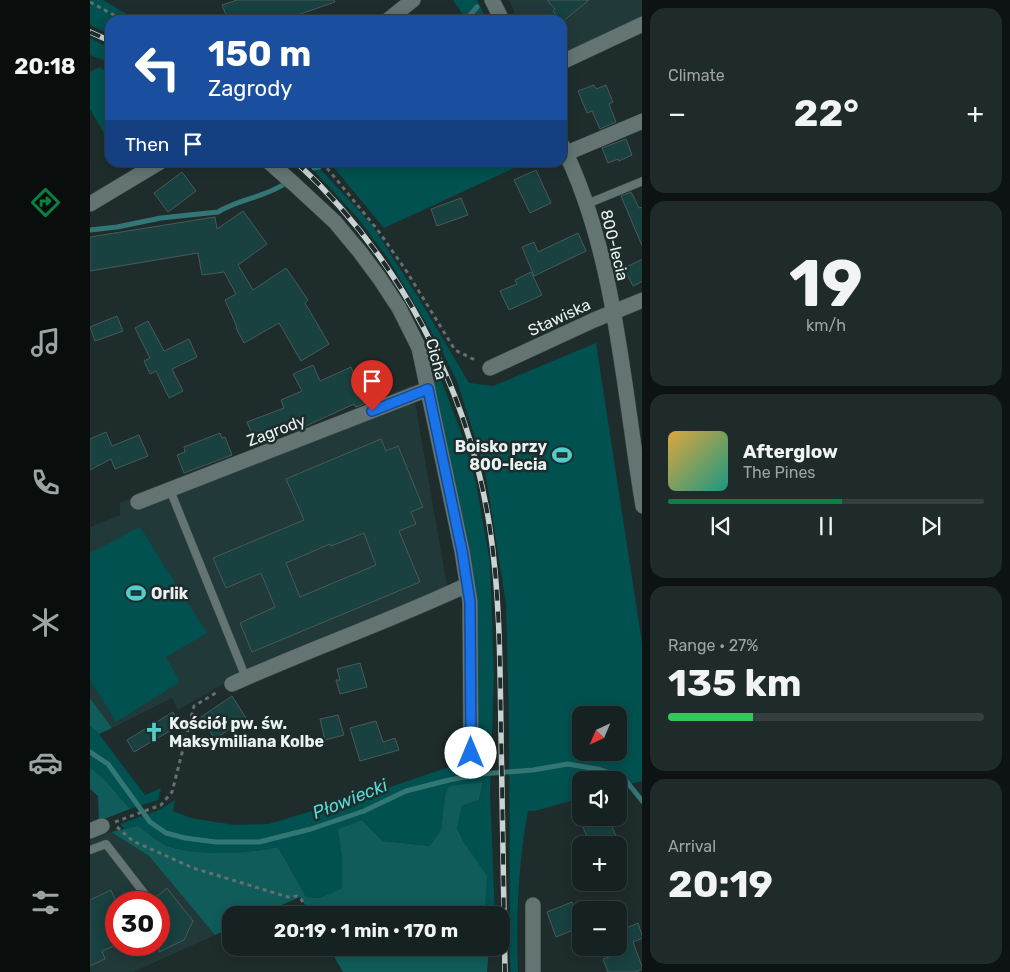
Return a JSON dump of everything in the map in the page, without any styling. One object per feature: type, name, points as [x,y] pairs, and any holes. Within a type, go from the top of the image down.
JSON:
[{"type":"street","points":[[394,15],[413,0]]},
{"type":"street","points":[[492,0],[500,15]]},
{"type":"street","points":[[567,60],[642,24]]},
{"type":"street","points":[[567,148],[642,121]]},
{"type":"street","name":"800-lecia","points":[[567,154],[587,204],[613,312],[642,506]]},
{"type":"street","points":[[90,204],[152,167]]},
{"type":"street","name":"Cicha","points":[[275,167],[335,222],[380,279],[399,308],[420,348],[462,551],[470,602],[471,753],[461,756]]},
{"type":"street","name":"Stawiska","points":[[490,368],[642,300]]},
{"type":"street","name":"Zagrody","points":[[138,502],[428,389]]},
{"type":"street","points":[[239,681],[303,653],[423,606],[467,585]]},
{"type":"street","points":[[533,905],[533,972]]},
{"type":"lane","points":[[587,204],[642,181]]},
{"type":"lane","points":[[170,490],[239,681]]},
{"type":"lane","points":[[90,850],[106,844],[142,891]]},
{"type":"path","points":[[90,2],[113,15]]},
{"type":"path","points":[[326,167],[377,229],[407,272],[455,350],[490,368]]},
{"type":"path","points":[[134,815],[161,805],[172,792],[194,706],[239,681]]},
{"type":"path","points":[[102,826],[119,830],[133,841],[193,868],[288,897],[297,896],[305,906]]},
{"type":"shaded area","points":[[90,0],[103,0],[128,15],[105,15],[105,32],[90,25]]},
{"type":"shaded area","points":[[453,0],[477,0],[484,15],[463,15]]},
{"type":"shaded area","points":[[509,0],[642,0],[642,29],[567,65],[567,15],[516,15]]},
{"type":"shaded area","points":[[90,38],[105,46],[105,61],[90,55]]},
{"type":"shaded area","points":[[100,67],[105,70],[105,135],[90,109],[90,72]]},
{"type":"shaded area","points":[[311,167],[319,167],[372,225],[418,297],[469,383],[493,386],[596,343],[642,643],[642,781],[627,785],[627,771],[572,771],[572,801],[535,811],[528,811],[518,891],[518,972],[511,972],[510,962],[509,723],[506,604],[485,470],[457,381],[438,343],[387,257],[357,217]]},
{"type":"shaded area","points":[[333,167],[516,167],[384,228]]},
{"type":"shaded area","points":[[429,358],[433,359],[464,440],[476,484],[490,562],[494,677],[490,792],[495,906],[484,906],[465,844],[457,827],[462,806],[479,800],[483,782],[445,795],[441,831],[430,846],[383,841],[362,820],[339,829],[342,857],[342,888],[320,898],[306,897],[278,847],[224,853],[182,850],[162,843],[138,826],[125,829],[120,824],[159,810],[175,800],[173,811],[191,818],[234,825],[269,824],[378,791],[455,765],[477,760],[477,629]]},
{"type":"shaded area","points":[[412,385],[447,586],[253,667],[178,710],[172,698],[112,728],[90,698],[90,527],[120,515],[120,503],[337,418]]},
{"type":"shaded area","name":"Orlik","points":[[140,527],[207,633],[166,657],[180,682],[116,722],[90,680],[90,553]]},
{"type":"shaded area","points":[[90,698],[112,728],[99,734],[90,726]]},
{"type":"shaded area","points":[[90,726],[99,734],[145,795],[161,788],[158,800],[130,809],[104,779],[90,767]]},
{"type":"shaded area","points":[[90,767],[104,779],[130,809],[99,821],[98,796],[90,789]]},
{"type":"shaded area","points":[[483,782],[479,800],[462,806],[457,828],[465,844],[487,876],[485,906],[306,906],[300,897],[280,906],[222,906],[222,932],[215,935],[149,856],[111,832],[138,826],[157,841],[170,847],[196,852],[238,852],[278,847],[306,897],[320,898],[342,888],[342,857],[338,829],[362,820],[383,841],[430,846],[441,830],[445,795],[449,786]]},
{"type":"shaded area","points":[[110,832],[149,856],[215,935],[170,955],[170,891],[105,891],[105,956],[168,956],[133,972],[90,972],[90,841]]},
{"type":"shaded area","points":[[334,956],[488,956],[487,972],[343,972]]},
{"type":"building","points":[[237,0],[334,0],[335,2],[297,15],[226,15],[222,5]]},
{"type":"building","points":[[547,0],[589,0],[567,18],[567,15],[556,15],[553,11],[555,9]]},
{"type":"building","points":[[594,85],[596,89],[606,85],[613,102],[609,104],[616,122],[600,129],[592,111],[587,113],[578,91]]},
{"type":"building","points":[[626,139],[632,155],[619,161],[618,159],[608,163],[602,148]]},
{"type":"building","points":[[536,170],[551,203],[530,213],[514,180]]},
{"type":"building","points":[[182,172],[196,191],[168,212],[154,193]]},
{"type":"building","points":[[631,192],[639,208],[642,207],[642,246],[621,196]]},
{"type":"building","points":[[461,198],[468,215],[437,226],[431,209]]},
{"type":"building","points":[[243,211],[267,244],[238,265],[253,290],[286,268],[308,300],[305,303],[329,344],[301,361],[279,323],[244,343],[225,300],[236,294],[224,272],[202,275],[198,253],[90,271],[90,237],[215,217],[217,229]]},
{"type":"building","points":[[578,233],[586,251],[534,276],[522,247],[534,242],[538,252]]},
{"type":"building","points":[[642,259],[642,282],[633,286],[624,268]]},
{"type":"building","points":[[531,272],[542,295],[509,310],[500,291],[517,284],[515,280]]},
{"type":"building","points":[[117,316],[123,331],[95,341],[90,327]]},
{"type":"building","points":[[148,321],[164,351],[189,339],[197,357],[172,369],[183,391],[169,398],[156,371],[150,374],[144,361],[150,358],[135,328]]},
{"type":"building","points":[[313,365],[320,381],[351,367],[354,374],[359,372],[364,382],[371,380],[379,398],[356,407],[354,404],[295,431],[293,426],[255,441],[247,422],[284,408],[281,400],[302,391],[293,374]]},
{"type":"building","points":[[106,432],[112,446],[139,435],[148,456],[115,469],[111,459],[90,470],[90,439]]},
{"type":"building","points":[[220,433],[222,438],[225,437],[232,455],[184,473],[177,455],[185,452],[184,447]]},
{"type":"building","points":[[381,439],[386,451],[398,446],[423,507],[411,512],[416,524],[399,531],[420,582],[252,652],[240,623],[275,607],[261,573],[226,588],[213,558],[304,520],[286,479]],"holes":[[[364,533],[376,565],[300,597],[286,563],[330,544],[331,546]]]},
{"type":"building","points":[[360,663],[367,687],[340,694],[336,680],[340,680],[337,669]]},
{"type":"building","points":[[232,696],[246,718],[215,739],[201,717]]},
{"type":"building","name":"Kościół pw. św. Maksymiliana Kolbe","points":[[173,712],[180,725],[134,752],[127,740]]},
{"type":"building","points":[[338,715],[344,735],[325,740],[320,719]]},
{"type":"building","points":[[376,721],[383,742],[395,738],[399,750],[360,761],[350,728]]},
{"type":"building","points":[[582,826],[612,826],[616,836],[587,836]]},
{"type":"building","points":[[170,892],[193,921],[184,940],[170,947]]},
{"type":"building","points":[[105,893],[105,950],[102,951],[105,959],[90,966],[90,900]]},
{"type":"building","points":[[572,902],[572,931],[556,937],[547,912]]},
{"type":"building","points":[[638,923],[642,938],[633,942],[642,969],[635,972],[608,972],[603,959],[612,956],[627,956],[627,928]]},
{"type":"waterway","points":[[470,15],[477,7]]},
{"type":"waterway","points":[[314,168],[319,167]]},
{"type":"waterway","points":[[90,230],[117,227],[161,218],[218,212],[270,192],[286,183]]},
{"type":"waterway","name":"Płowiecki","points":[[90,752],[108,764],[150,822],[166,833],[185,838],[216,842],[259,842],[311,829],[364,811],[406,791],[449,780],[481,774],[533,770],[568,764],[597,769],[623,777],[642,801]]},
{"type":"railway","points":[[90,32],[105,39]]},
{"type":"railway","points":[[301,167],[333,200],[367,240],[398,283],[424,329],[447,377],[465,426],[480,477],[490,529],[498,605],[505,972]]},
{"type":"place","name":"Boisko przy 800-lecia","points":[[562,455]]},
{"type":"place","name":"Orlik","points":[[136,593]]},
{"type":"place","name":"Kościół pw. św. Maksymiliana Kolbe","points":[[154,732]]},
{"type":"route","points":[[372,411],[428,389],[462,551],[470,602],[471,753]]}]
